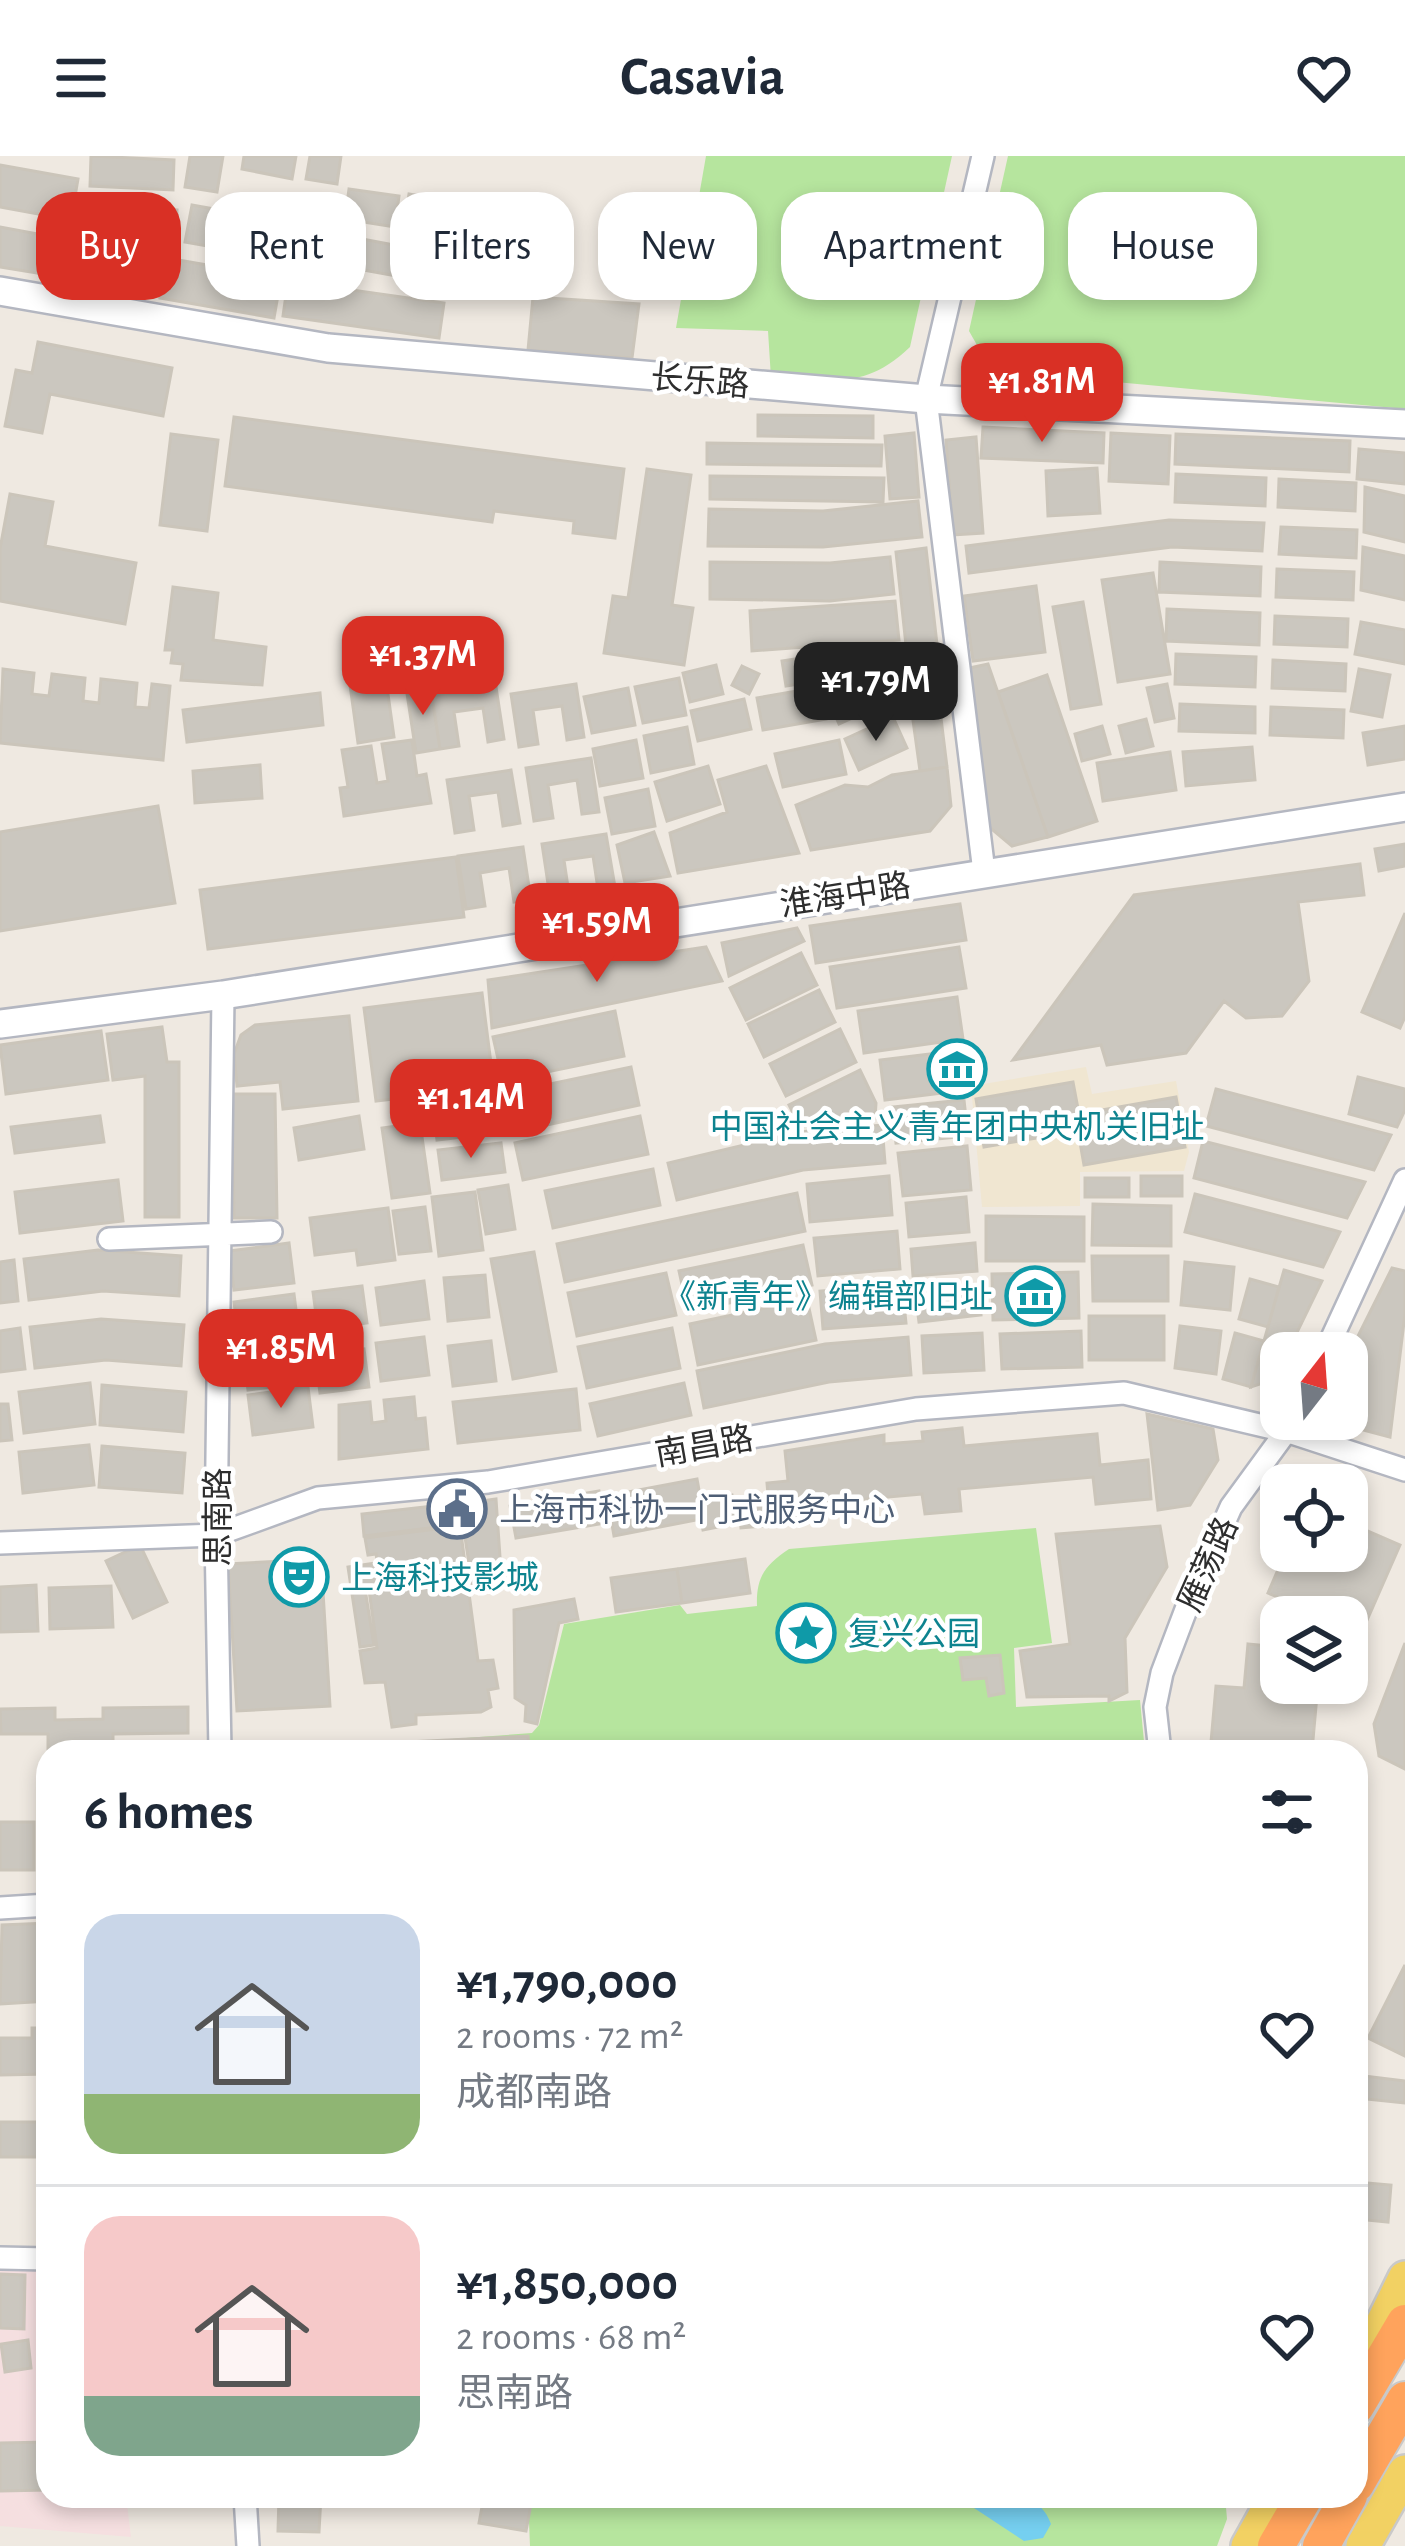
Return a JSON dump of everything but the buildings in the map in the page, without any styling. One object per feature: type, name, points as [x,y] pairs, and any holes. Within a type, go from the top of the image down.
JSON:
[{"type":"highway","points":[[1368,2383],[1401,2318]]},
{"type":"highway","points":[[1368,2463],[1405,2400]]},
{"type":"highway","points":[[1276,2546],[1298,2508]]},
{"type":"highway","points":[[1321,2546],[1342,2508]]},
{"type":"main road","name":"长乐路","points":[[0,291],[328,348],[926,399],[1405,424]]},
{"type":"main road","name":"淮海中路","points":[[0,1024],[223,995],[1405,807]]},
{"type":"main road","points":[[1368,2357],[1401,2318],[1405,2278]]},
{"type":"main road","points":[[1363,2546],[1405,2472]]},
{"type":"main road","points":[[1248,2546],[1269,2508]]},
{"type":"street","points":[[983,156],[926,399],[984,872]]},
{"type":"street","name":"思南路","points":[[220,1740],[216,1535],[223,995]]},
{"type":"street","points":[[1335,1332],[1405,1180]]},
{"type":"street","points":[[109,1239],[220,1238],[271,1232]]},
{"type":"street","name":"南昌路","points":[[0,1543],[216,1535],[318,1498],[488,1482],[916,1409],[1124,1394],[1260,1419]]},
{"type":"street","name":"雁荡路","points":[[1159,1740],[1155,1707],[1169,1655],[1231,1508],[1281,1440]]},
{"type":"street","name":"南昌路","points":[[1330,1440],[1405,1470]]},
{"type":"street","points":[[0,1908],[36,1906]]},
{"type":"street","points":[[0,2258],[36,2259]]},
{"type":"street","points":[[246,2508],[248,2546]]},
{"type":"shaded area","points":[[1086,1067],[1092,1094],[1176,1081],[1189,1152],[1184,1171],[1080,1172],[1080,1206],[982,1207],[971,1086]]},
{"type":"shaded area","points":[[0,2267],[36,2267],[36,2508],[127,2508],[131,2537],[0,2526]]},
{"type":"green space","points":[[706,156],[952,156],[944,192],[781,192],[781,300],[920,300],[910,347],[861,377],[829,381],[771,378],[768,331],[676,328],[681,300],[757,300],[757,192],[700,192]]},
{"type":"green space","points":[[1008,156],[1405,156],[1405,409],[1009,372],[986,361],[969,331],[976,300],[1044,300],[1044,192],[1000,192]]},
{"type":"green space","name":"复兴公园","points":[[1036,1528],[1052,1643],[1014,1648],[1016,1707],[1140,1700],[1144,1740],[438,1740],[532,1733],[539,1725],[564,1624],[680,1605],[687,1614],[757,1606],[764,1573],[789,1549]]},
{"type":"green space","points":[[528,2508],[1226,2508],[1227,2519],[1217,2546],[530,2546]]},
{"type":"water","points":[[974,2508],[1041,2508],[1051,2524],[1043,2538],[1024,2541]]},
{"type":"place","name":"中国社会主义青年团中央机关旧址","points":[[957,1069]]},
{"type":"place","name":"《新青年》编辑部旧址","points":[[1035,1296]]},
{"type":"place","name":"上海市科协一门式服务中心","points":[[457,1509]]},
{"type":"place","name":"上海科技影城","points":[[299,1577]]},
{"type":"place","name":"复兴公园","points":[[806,1633]]}]
